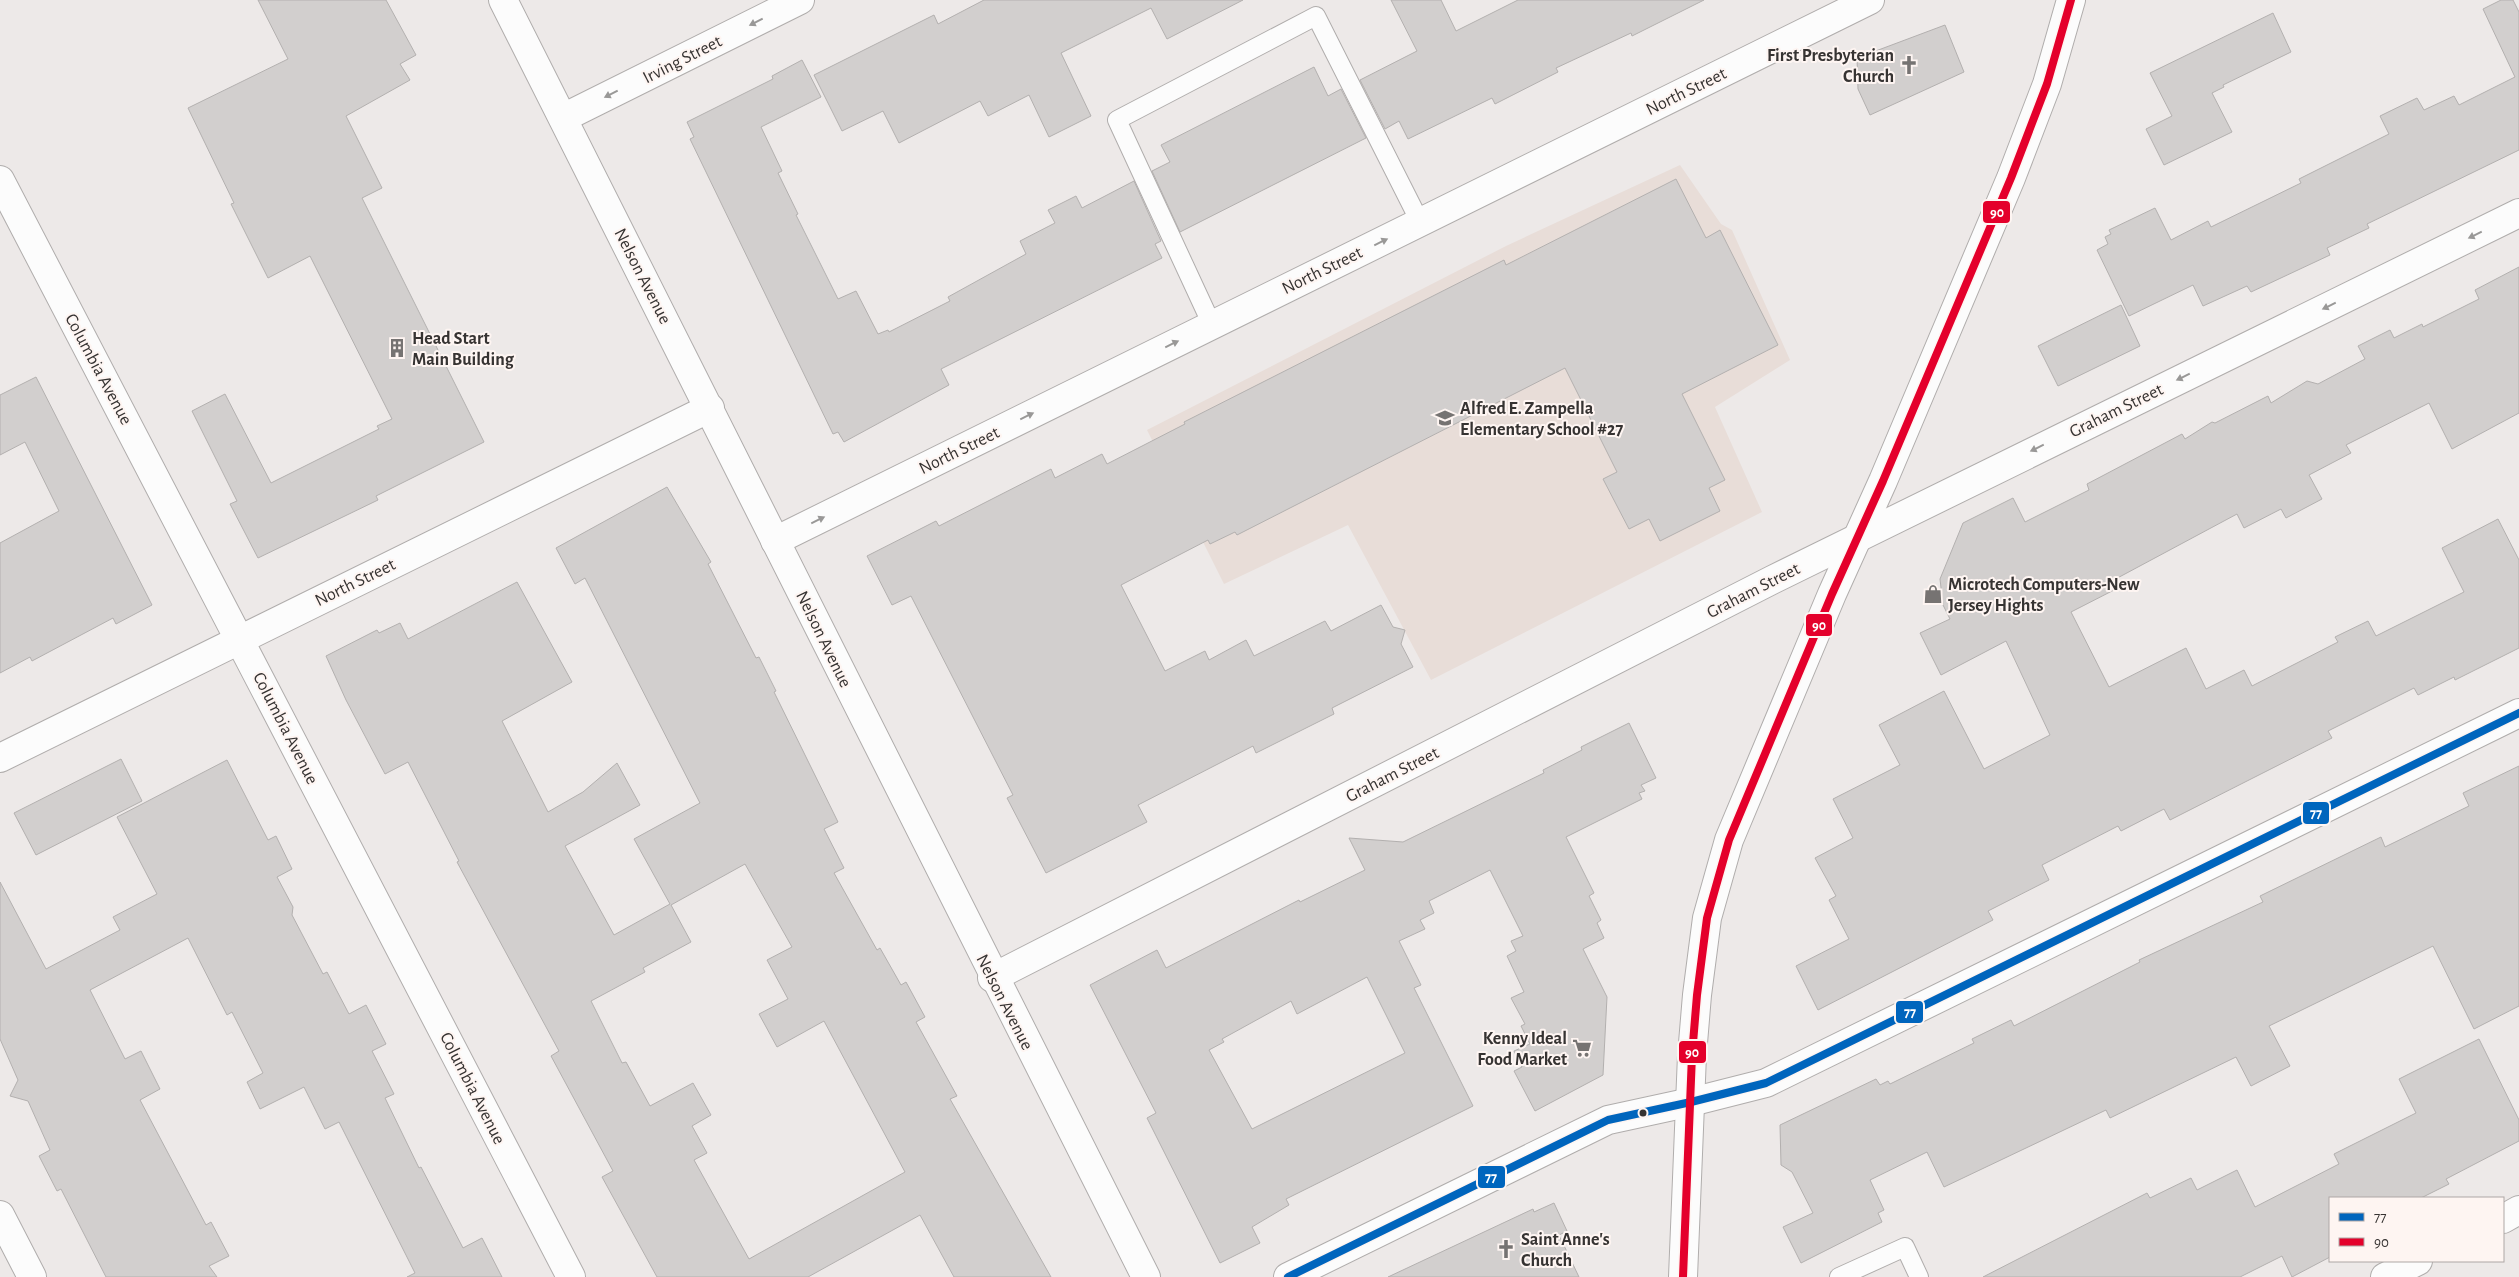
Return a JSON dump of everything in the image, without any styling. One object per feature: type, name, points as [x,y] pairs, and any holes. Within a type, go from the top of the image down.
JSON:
[{"type":"street","name":"Nelson Avenue","points":[[504,0],[710,408],[992,978],[1146,1277]]},
{"type":"street","name":"Irving Street","points":[[564,118],[800,0]]},
{"type":"street","name":"North Street","points":[[775,541],[1870,0]]},
{"type":"street","points":[[1683,1277],[1694,1029],[1707,918],[1729,840],[2011,178],[2047,84],[2071,0]]},
{"type":"street","name":"Columbia Avenue","points":[[0,180],[571,1277]]},
{"type":"street","name":"Graham Street","points":[[992,978],[1772,580],[2519,213]]},
{"type":"street","name":"North Street","points":[[0,758],[240,638],[710,408]]},
{"type":"street","points":[[1288,1277],[1608,1120],[1766,1083],[2519,713]]},
{"type":"street","points":[[2504,1218],[2519,1210]]},
{"type":"street","points":[[0,1215],[32,1277]]},
{"type":"street","points":[[2385,1277],[2416,1262]]},
{"type":"lane","points":[[1212,325],[1117,120],[1316,16],[1420,222]]},
{"type":"lane","points":[[1839,1277],[1905,1247],[1919,1277]]},
{"type":"shaded area","name":"Alfred E. Zampella Elementary School #27","points":[[1680,165],[1721,224],[1732,230],[1790,360],[1715,407],[1762,512],[1431,680],[1348,525],[1224,584],[1147,430],[1506,246]]},
{"type":"building","points":[[258,0],[386,0],[416,55],[400,64],[410,80],[346,116],[382,188],[362,198],[484,442],[376,496],[378,500],[258,558],[230,504],[237,501],[192,411],[225,394],[271,483],[379,429],[377,426],[392,419],[310,256],[268,278],[231,204],[234,203],[188,108],[288,59]]},
{"type":"building","points":[[984,0],[1243,0],[1167,39],[1151,8],[1061,53],[1091,116],[1049,137],[1029,95],[988,116],[980,101],[899,143],[883,111],[842,131],[814,75],[934,15],[938,24]]},
{"type":"building","points":[[1391,0],[1441,0],[1456,31],[1518,0],[1704,0],[1632,36],[1631,33],[1556,68],[1558,72],[1495,104],[1492,98],[1408,139],[1399,121],[1385,129],[1360,80],[1417,51]]},
{"type":"building","points":[[2501,0],[2513,0],[2519,12],[2519,150],[2367,224],[2369,228],[2327,248],[2330,255],[2251,292],[2247,286],[2203,306],[2193,285],[2129,316],[2097,250],[2108,244],[2105,237],[2111,234],[2109,230],[2155,208],[2171,240],[2208,221],[2211,227],[2301,183],[2299,179],[2389,134],[2380,116],[2417,98],[2424,110],[2454,96],[2459,105],[2515,77],[2483,9]]},
{"type":"building","points":[[2273,13],[2291,52],[2223,85],[2224,87],[2212,93],[2232,132],[2164,165],[2146,129],[2172,116],[2150,73]]},
{"type":"building","name":"First Presbyterian Church","points":[[1945,25],[1964,72],[1870,115],[1858,89],[1857,58]]},
{"type":"building","points":[[802,60],[821,97],[761,127],[782,171],[778,173],[798,214],[796,215],[838,299],[856,291],[878,334],[888,330],[889,332],[950,301],[948,297],[1026,254],[1020,241],[1055,223],[1048,210],[1076,196],[1082,208],[1134,181],[1161,241],[1155,244],[1162,258],[941,369],[949,385],[844,442],[838,432],[833,434],[690,139],[694,137],[687,122],[773,79],[772,76]]},
{"type":"building","points":[[1314,67],[1328,96],[1341,89],[1366,138],[1180,232],[1152,171],[1170,162],[1161,145]]},
{"type":"building","points":[[1676,179],[1706,238],[1720,230],[1778,345],[1682,394],[1725,480],[1709,488],[1720,511],[1660,541],[1649,519],[1629,529],[1603,479],[1617,472],[1565,368],[1237,535],[1235,532],[1210,544],[1208,540],[1121,585],[1165,671],[1205,651],[1209,660],[1246,640],[1254,656],[1325,621],[1331,631],[1381,605],[1393,627],[1405,630],[1401,644],[1413,667],[1332,708],[1334,714],[1256,753],[1253,746],[1138,805],[1147,822],[1046,873],[1007,798],[1013,795],[911,596],[892,605],[867,556],[936,521],[939,526],[1051,469],[1055,478],[1102,454],[1107,464],[1185,424],[1184,422],[1504,260],[1506,265]]},
{"type":"building","points":[[2519,267],[2519,413],[2452,449],[2429,403],[2346,445],[2351,453],[2309,475],[2322,499],[2286,518],[2281,509],[2244,528],[2237,514],[2110,582],[2114,590],[2071,612],[2109,687],[2186,648],[2206,689],[2244,670],[2252,686],[2338,642],[2335,637],[2368,621],[2376,636],[2464,592],[2442,548],[2498,519],[2519,560],[2519,648],[2455,680],[2454,677],[2418,695],[2414,688],[2328,731],[2332,738],[2170,820],[2164,809],[2121,831],[2118,826],[2042,865],[2049,880],[1988,911],[1993,920],[1818,1010],[1796,966],[1849,939],[1829,900],[1836,896],[1815,858],[1853,838],[1833,799],[1900,765],[1879,725],[1944,691],[1984,769],[2050,735],[2006,641],[1941,675],[1920,633],[1950,619],[1943,605],[1940,579],[1963,523],[2013,498],[2025,522],[2089,490],[2087,484],[2182,434],[2185,439],[2212,422],[2215,423],[2268,396],[2271,403],[2307,381],[2318,384],[2365,359],[2358,346],[2390,330],[2394,338],[2422,324],[2423,327],[2479,299],[2475,290]]},
{"type":"building","points":[[2121,305],[2140,346],[2058,386],[2038,346]]},
{"type":"building","points":[[36,377],[152,605],[116,624],[113,618],[32,661],[30,657],[0,673],[0,543],[59,511],[25,442],[0,455],[0,395]]},
{"type":"building","points":[[667,487],[711,562],[708,564],[756,658],[759,657],[776,691],[774,692],[838,822],[824,829],[844,868],[834,873],[877,950],[880,948],[901,985],[906,982],[925,1017],[916,1022],[957,1096],[950,1099],[1051,1277],[954,1277],[920,1215],[808,1277],[657,1277],[602,1177],[613,1171],[551,1056],[559,1051],[457,862],[459,861],[408,762],[385,774],[346,700],[326,656],[377,630],[379,633],[400,623],[408,639],[517,582],[572,682],[502,721],[548,812],[583,792],[617,763],[640,805],[565,846],[614,935],[670,904],[634,839],[700,803],[585,578],[575,584],[556,548]],"holes":[[[745,864],[792,947],[767,960],[788,999],[759,1014],[777,1047],[824,1021],[905,1172],[749,1259],[694,1160],[707,1153],[692,1126],[711,1115],[693,1083],[650,1106],[626,1062],[622,1063],[591,1001],[645,972],[643,968],[691,942],[671,905]]]},
{"type":"building","points":[[1629,723],[1656,778],[1641,785],[1645,791],[1639,793],[1642,799],[1566,837],[1594,893],[1589,896],[1601,920],[1597,923],[1604,938],[1583,949],[1607,997],[1603,1075],[1535,1111],[1514,1071],[1522,1067],[1514,1051],[1530,1044],[1521,1026],[1525,1024],[1511,998],[1524,992],[1507,956],[1516,951],[1511,941],[1523,936],[1490,870],[1429,901],[1434,913],[1420,920],[1425,929],[1399,941],[1421,985],[1414,988],[1473,1106],[1286,1199],[1289,1205],[1252,1227],[1260,1243],[1220,1263],[1147,1118],[1156,1113],[1090,985],[1157,950],[1166,968],[1299,900],[1300,902],[1365,870],[1349,838],[1403,842],[1544,773],[1543,770],[1582,750],[1581,747]],"holes":[[[1367,977],[1405,1053],[1252,1129],[1209,1050],[1224,1042],[1222,1039],[1291,1001],[1297,1014]]]},
{"type":"building","points":[[121,759],[142,801],[36,855],[14,813]]},
{"type":"building","points":[[227,760],[268,840],[276,836],[292,869],[277,877],[293,907],[292,915],[323,974],[327,972],[349,1014],[366,1005],[386,1044],[372,1051],[394,1094],[385,1098],[419,1168],[421,1167],[463,1248],[482,1238],[502,1277],[407,1277],[415,1273],[339,1122],[325,1129],[304,1087],[260,1109],[247,1082],[263,1073],[232,1012],[227,1015],[188,938],[90,990],[125,1059],[141,1051],[160,1089],[140,1100],[206,1225],[211,1222],[229,1256],[209,1266],[217,1277],[106,1277],[61,1189],[57,1191],[39,1156],[50,1150],[28,1101],[10,1096],[18,1080],[0,1039],[0,882],[46,969],[120,930],[113,917],[157,894],[117,817]]},
{"type":"building","points":[[2519,766],[2519,1006],[2474,1029],[2433,946],[2269,1026],[2290,1066],[2251,1086],[2236,1057],[2110,1118],[2106,1110],[1944,1187],[1927,1152],[1870,1180],[1884,1210],[1878,1213],[1882,1222],[1801,1263],[1783,1227],[1813,1213],[1792,1172],[1781,1165],[1780,1125],[1876,1079],[1880,1085],[1888,1081],[1890,1084],[1974,1043],[1972,1039],[2011,1020],[2014,1026],[2140,962],[2139,960],[2263,902],[2260,896],[2381,837],[2385,847],[2469,806],[2463,793]]},
{"type":"building","points":[[2479,1039],[2519,1120],[2519,1141],[2446,1179],[2449,1184],[2423,1197],[2329,1197],[2329,1258],[2292,1277],[2282,1256],[2240,1277],[1983,1277],[2147,1193],[2150,1198],[2191,1178],[2197,1190],[2237,1170],[2255,1207],[2339,1164],[2334,1154],[2416,1113],[2399,1079]]},
{"type":"building","name":"Saint Anne's Church","points":[[1554,1203],[1567,1231],[1559,1235],[1579,1277],[1388,1277],[1533,1209],[1534,1212]]},
{"type":"transit line","name":"90","points":[[1683,1277],[1692,1055],[1697,995],[1707,918],[1729,840],[1832,594],[1883,481],[2011,178],[2047,84],[2071,0]]},
{"type":"transit line","name":"77","points":[[1288,1277],[1608,1120],[1766,1083],[2519,713]]},
{"type":"place","name":"First Presbyterian Church","points":[[1909,65]]},
{"type":"place","name":"Head Start Main Building","points":[[397,348]]},
{"type":"place","name":"Alfred E. Zampella Elementary School #27","points":[[1445,418]]},
{"type":"place","name":"Microtech Computers-New Jersey Hights","points":[[1933,594]]},
{"type":"place","name":"Kenny Ideal Food Market","points":[[1582,1048]]},
{"type":"place","name":"Saint Anne's Church","points":[[1506,1249]]}]
